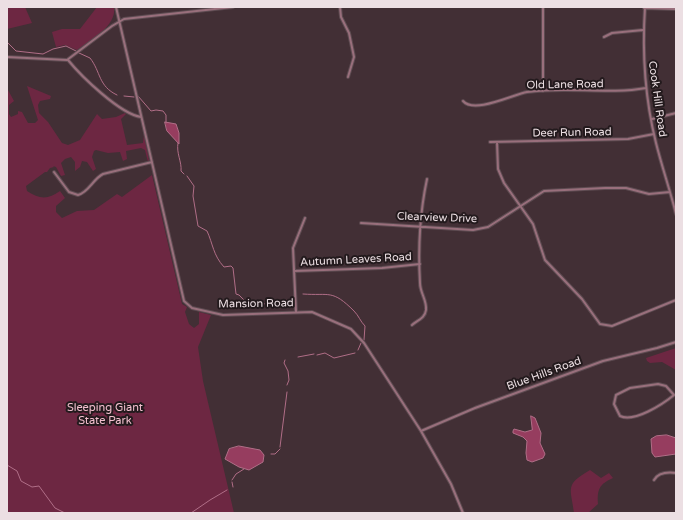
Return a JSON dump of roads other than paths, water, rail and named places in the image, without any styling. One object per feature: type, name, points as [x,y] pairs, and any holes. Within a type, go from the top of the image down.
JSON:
[{"type":"street","name":"Mansion Road","points":[[116,7],[181,296],[185,304],[196,309],[223,315],[296,312],[317,313],[346,326],[357,334],[421,431],[451,484],[463,513]]},
{"type":"street","points":[[7,57],[68,60],[119,21],[129,18],[232,7]]},
{"type":"street","points":[[340,7],[341,17],[349,33],[354,57],[348,77]]},
{"type":"street","points":[[543,91],[544,7]]},
{"type":"street","points":[[644,8],[676,9]]},
{"type":"street","name":"Cook Hill Road","points":[[644,8],[643,57],[646,88],[654,134],[676,214]]},
{"type":"street","points":[[604,37],[612,32],[643,30]]},
{"type":"street","points":[[68,60],[79,73],[115,103],[141,117]]},
{"type":"street","name":"Old Lane Road","points":[[463,101],[469,105],[478,106],[522,93],[543,91],[624,92],[646,88]]},
{"type":"street","points":[[652,119],[676,113]]},
{"type":"street","name":"Deer Run Road","points":[[490,142],[621,140],[654,134]]},
{"type":"street","points":[[497,142],[498,169],[504,183],[533,224],[545,260],[582,299],[600,324],[612,326],[676,300]]},
{"type":"street","points":[[54,172],[69,192],[78,195],[84,193],[103,174],[152,162]]},
{"type":"street","points":[[412,325],[424,317],[426,309],[420,286],[420,264],[423,197],[427,178]]},
{"type":"street","name":"Clearview Drive","points":[[360,223],[473,230],[488,227],[544,191],[565,189],[626,188],[649,194],[670,192]]},
{"type":"street","points":[[296,312],[293,248],[304,218]]},
{"type":"street","name":"Autumn Leaves Road","points":[[294,272],[382,268],[420,264]]},
{"type":"street","name":"Blue Hills Road","points":[[421,431],[475,408],[603,361],[676,342]]},
{"type":"street","points":[[642,385],[663,385],[675,394],[641,414],[628,418],[620,416],[614,404],[616,395],[620,392],[642,385]]},
{"type":"street","points":[[654,480],[656,477],[664,473],[676,473]]},
{"type":"waterway","points":[[7,42],[16,51],[43,54],[53,49],[66,46],[76,51]]},
{"type":"waterway","points":[[79,53],[90,58],[94,63],[103,83],[117,95]]},
{"type":"waterway","points":[[124,96],[134,97]]},
{"type":"waterway","points":[[138,96],[151,111],[163,111],[166,115],[166,123]]},
{"type":"waterway","points":[[178,143],[181,171],[184,174]]},
{"type":"waterway","points":[[187,176],[194,186],[193,196],[198,226],[207,231],[215,254],[220,263],[224,267],[231,266],[233,268],[236,294],[247,303],[261,305],[270,302]]},
{"type":"waterway","points":[[303,294],[325,294],[341,299],[354,311],[365,326],[364,340]]},
{"type":"waterway","points":[[274,301],[289,300]]},
{"type":"waterway","points":[[358,350],[361,343]]},
{"type":"waterway","points":[[317,355],[325,353],[334,358],[355,353]]},
{"type":"waterway","points":[[298,357],[314,354]]},
{"type":"waterway","points":[[285,360],[284,363],[288,371],[289,380],[287,385]]},
{"type":"waterway","points":[[280,447],[287,392]]},
{"type":"waterway","points":[[271,454],[275,454],[280,449]]},
{"type":"waterway","points":[[7,465],[17,471],[21,481],[32,487],[39,486],[55,508],[65,513]]},
{"type":"waterway","points":[[232,480],[236,474],[244,469]]},
{"type":"waterway","points":[[232,482],[233,487]]},
{"type":"waterway","points":[[191,513],[227,490]]},
{"type":"park label","name":"Sleeping Giant State Park","points":[[105,414]]}]
